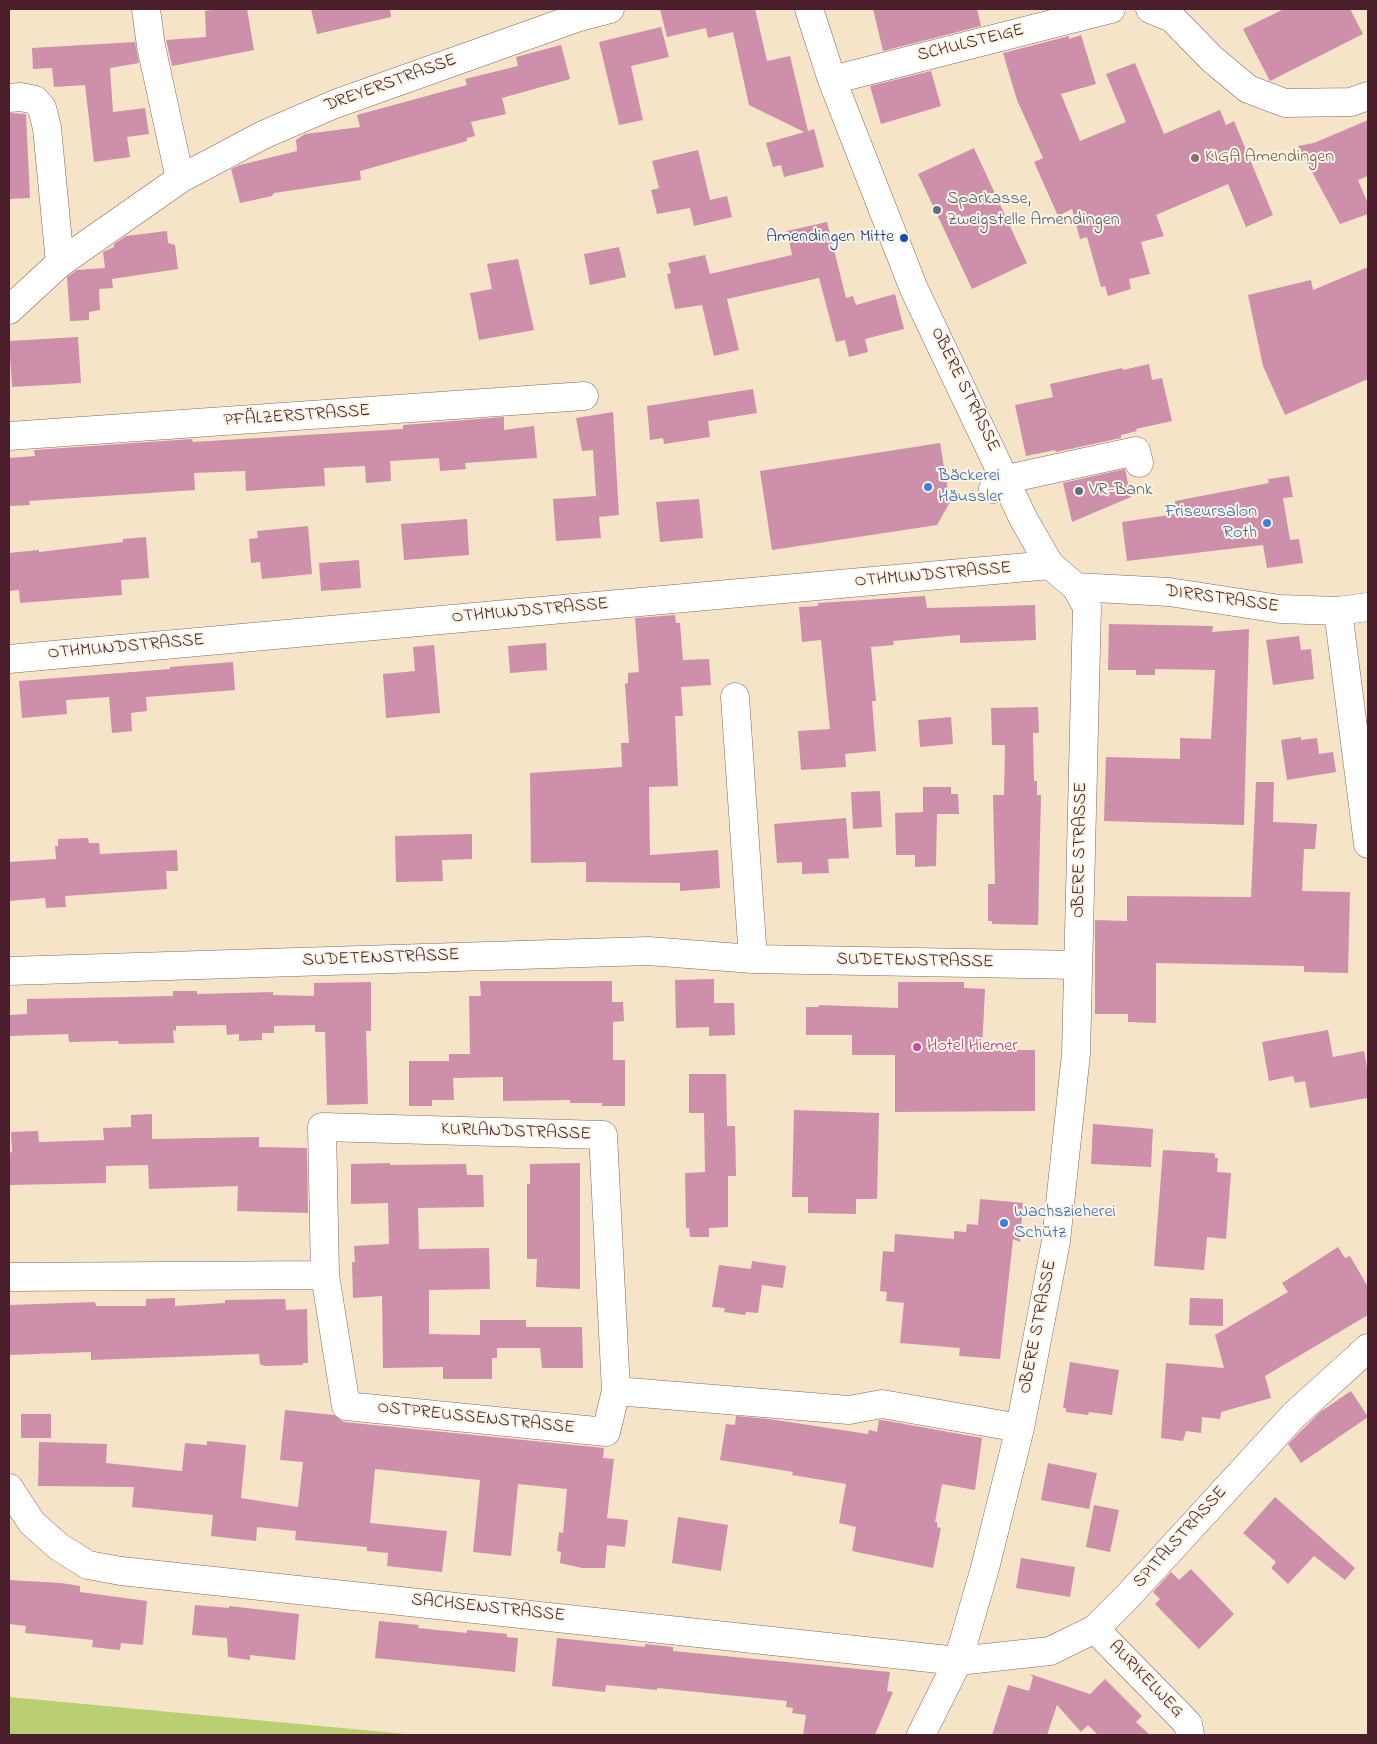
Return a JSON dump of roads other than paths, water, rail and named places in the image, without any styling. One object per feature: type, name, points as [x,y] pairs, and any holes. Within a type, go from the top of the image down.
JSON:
[{"type":"street","points":[[146,9],[151,46],[180,179]]},
{"type":"street","name":"DREYERSTRASSE","points":[[9,310],[60,263],[180,179],[263,135],[335,104],[573,13],[610,9]]},
{"type":"street","name":"OBERE STRASSE","points":[[809,9],[832,80],[914,289],[999,484],[1024,520],[1050,565],[1076,586],[1087,607],[1076,1054],[1056,1241],[1020,1428],[985,1568],[958,1661],[921,1735]]},
{"type":"street","name":"SCHULSTEIGE","points":[[832,80],[1111,9]]},
{"type":"street","points":[[1150,9],[1172,18],[1212,59],[1248,89],[1285,103],[1351,102],[1368,96]]},
{"type":"street","points":[[9,98],[21,97],[35,100],[42,108],[47,128],[60,263]]},
{"type":"street","name":"PFÄLZERSTRASSE","points":[[9,436],[584,396]]},
{"type":"street","points":[[999,484],[1136,451],[1139,463]]},
{"type":"street","name":"OTHMUNDSTRASSE","points":[[9,659],[959,567],[1050,565]]},
{"type":"street","name":"DIRRSTRASSE","points":[[1076,586],[1170,592],[1280,610],[1338,611],[1368,607]]},
{"type":"street","points":[[1338,611],[1368,844]]},
{"type":"street","points":[[735,697],[753,959]]},
{"type":"street","name":"SUDETENSTRASSE","points":[[9,971],[648,951],[753,959],[1078,965]]},
{"type":"street","name":"KURLANDSTRASSE","points":[[325,1276],[322,1127],[603,1135],[616,1391]]},
{"type":"street","points":[[9,1277],[325,1276]]},
{"type":"street","name":"OSTPREUSSENSTRASSE","points":[[325,1276],[346,1406],[606,1432],[616,1391]]},
{"type":"street","name":"SPITALSTRASSE","points":[[958,1661],[1050,1652],[1095,1629],[1127,1597],[1294,1415],[1368,1348]]},
{"type":"street","points":[[616,1391],[848,1410],[882,1404],[1020,1428]]},
{"type":"street","name":"SACHSENSTRASSE","points":[[9,1488],[32,1523],[59,1548],[88,1565],[121,1571],[958,1661]]},
{"type":"street","name":"AURIKELWEG","points":[[1095,1629],[1188,1724],[1190,1735]]},
{"type":"place","name":"KIGA Amendingen","points":[[1195,158]]},
{"type":"place","name":"Sparkasse, Zweigstelle Amendingen","points":[[937,210]]},
{"type":"place","name":"Amendingen Mitte","points":[[904,238]]},
{"type":"place","name":"Bäckerei Häussler","points":[[928,487]]},
{"type":"place","name":"VR-Bank","points":[[1079,491]]},
{"type":"place","name":"Friseursalon Roth","points":[[1267,523]]},
{"type":"place","name":"Hotel Hiemer","points":[[917,1047]]},
{"type":"place","name":"Wachszieherei Schütz","points":[[1004,1223]]}]
